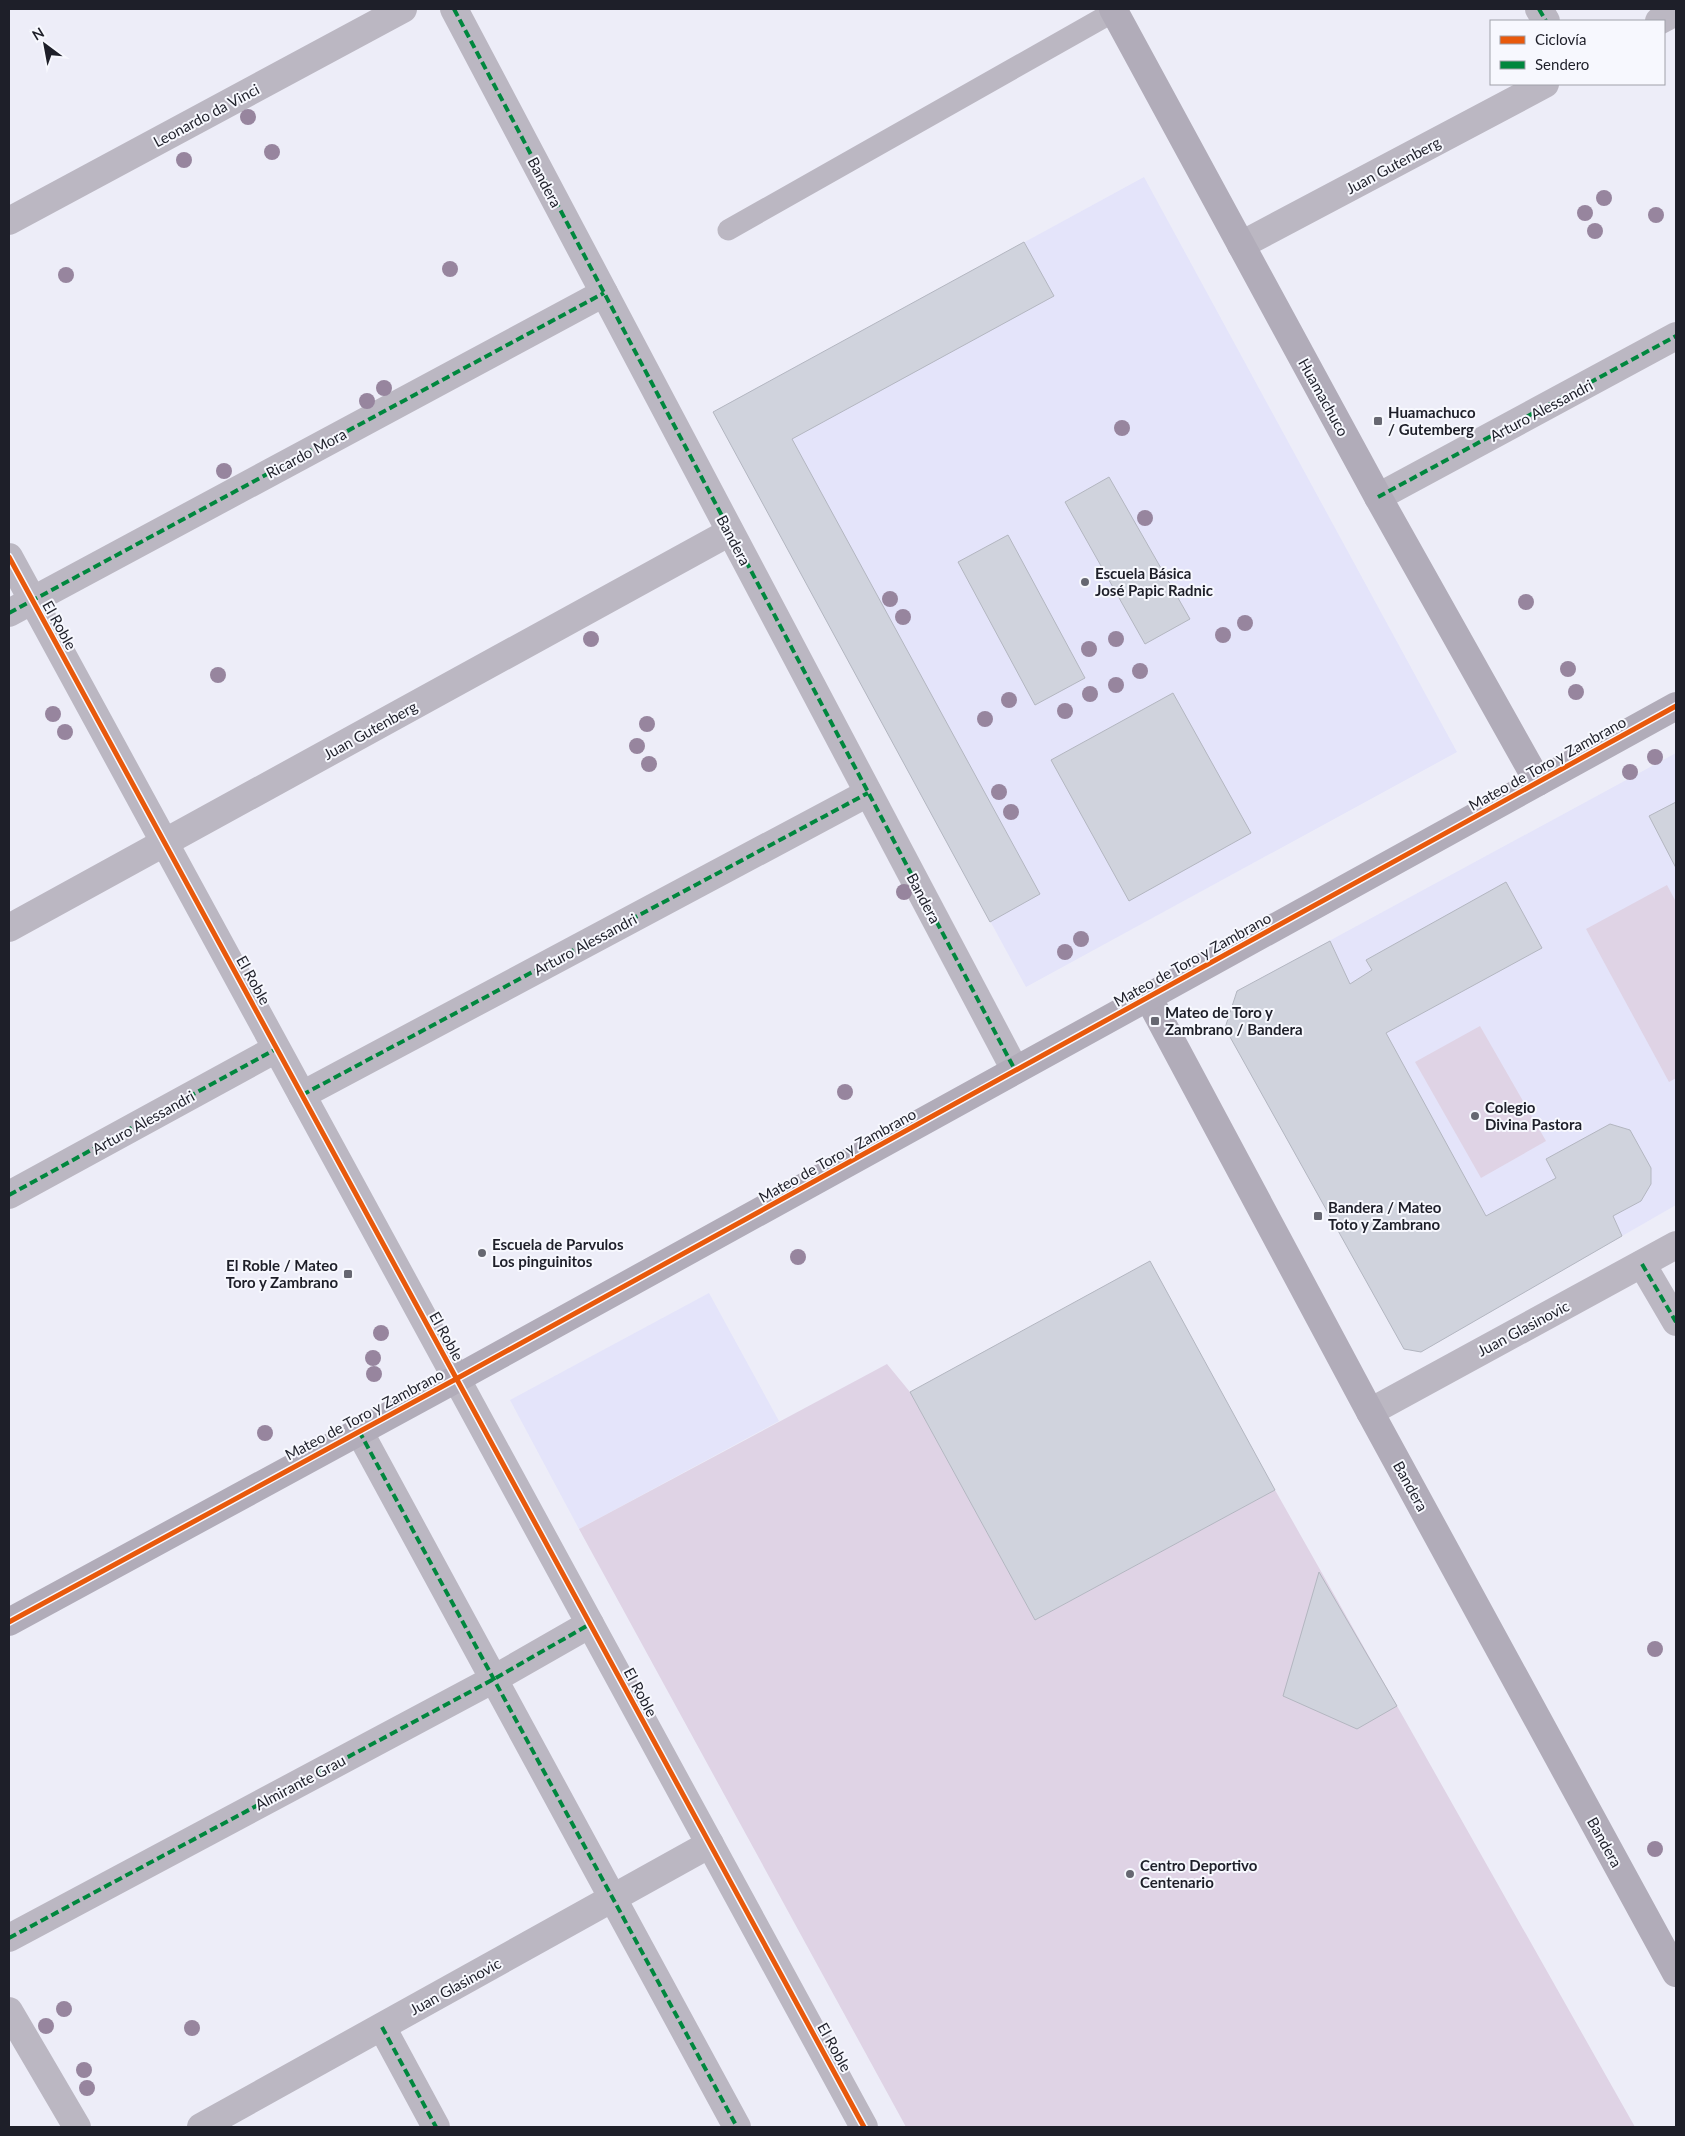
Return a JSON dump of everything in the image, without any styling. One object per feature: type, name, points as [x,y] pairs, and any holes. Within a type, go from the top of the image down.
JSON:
[{"type":"street","name":"Leonardo da Vinci","points":[[9,221],[403,9]]},
{"type":"street","name":"Bandera","points":[[454,9],[1016,1070]]},
{"type":"street","points":[[1539,9],[1545,20]]},
{"type":"street","name":"Huamachuco","points":[[1114,10],[1378,497],[1538,782]]},
{"type":"street","points":[[1661,20],[1676,12]]},
{"type":"street","name":"Juan Gutenberg","points":[[1241,246],[1543,85]]},
{"type":"street","name":"Ricardo Mora","points":[[9,613],[604,293]]},
{"type":"street","name":"Arturo Alessandri","points":[[1378,497],[1676,336]]},
{"type":"street","name":"Juan Gutenberg","points":[[9,928],[730,532]]},
{"type":"street","name":"El Roble","points":[[9,557],[864,2127]]},
{"type":"street","name":"Mateo de Toro y Zambrano","points":[[9,1622],[456,1379],[1676,706]]},
{"type":"street","name":"Arturo Alessandri","points":[[302,1095],[868,793]]},
{"type":"street","name":"Bandera","points":[[1148,997],[1370,1412],[1674,1966]]},
{"type":"street","name":"Arturo Alessandri","points":[[9,1195],[276,1048]]},
{"type":"street","name":"Juan Glasinovic","points":[[1370,1412],[1676,1245]]},
{"type":"street","points":[[1642,1264],[1676,1322]]},
{"type":"street","points":[[359,1431],[738,2127]]},
{"type":"street","name":"Almirante Grau","points":[[9,1938],[494,1679],[590,1624]]},
{"type":"street","name":"Juan Glasinovic","points":[[200,2127],[710,1844]]},
{"type":"street","points":[[9,2011],[77,2127]]},
{"type":"street","points":[[382,2027],[436,2127]]},
{"type":"lane","points":[[728,230],[1114,10]]},
{"type":"shaded area","name":"Escuela Básica José Papic Radnic","points":[[1144,177],[1457,752],[1026,987],[713,412]]},
{"type":"shaded area","name":"Colegio Divina Pastora","points":[[1676,753],[1676,1205],[1421,1352],[1404,1349],[1225,1028],[1237,991]]},
{"type":"shaded area","points":[[1667,885],[1676,902],[1676,1078],[1669,1082],[1586,929]]},
{"type":"shaded area","points":[[1480,1026],[1546,1141],[1481,1178],[1415,1062]]},
{"type":"shaded area","points":[[709,1293],[779,1421],[579,1529],[510,1400]]},
{"type":"shaded area","name":"Centro Deportivo Centenario","points":[[887,1364],[910,1392],[1035,1620],[1275,1490],[1635,2127],[906,2127],[579,1529]]},
{"type":"building","points":[[1024,242],[1054,296],[792,439],[1040,894],[990,922],[713,412]]},
{"type":"building","points":[[1109,477],[1190,619],[1145,644],[1065,502]]},
{"type":"building","points":[[1008,535],[1085,678],[1035,705],[958,562]]},
{"type":"building","points":[[1173,693],[1251,833],[1129,901],[1051,760]]},
{"type":"building","points":[[1676,802],[1676,868],[1649,816]]},
{"type":"building","points":[[1506,882],[1542,948],[1386,1033],[1486,1216],[1556,1178],[1546,1159],[1610,1124],[1630,1130],[1651,1168],[1651,1184],[1641,1201],[1613,1216],[1622,1236],[1421,1352],[1404,1349],[1225,1028],[1237,991],[1330,941],[1350,984],[1372,970],[1366,960]]},
{"type":"building","points":[[1150,1261],[1275,1490],[1035,1620],[910,1392]]},
{"type":"building","points":[[1319,1572],[1397,1706],[1357,1729],[1283,1696]]},
{"type":"marked path","points":[[454,9],[1015,1070]]},
{"type":"marked path","points":[[1539,9],[1545,20]]},
{"type":"marked path","points":[[9,613],[604,293]]},
{"type":"marked path","points":[[1378,497],[1676,336]]},
{"type":"marked path","points":[[302,1095],[868,793]]},
{"type":"marked path","points":[[9,1195],[276,1049]]},
{"type":"marked path","points":[[1642,1264],[1676,1322]]},
{"type":"marked path","points":[[359,1431],[737,2127]]},
{"type":"marked path","points":[[9,1938],[494,1679],[590,1624]]},
{"type":"marked path","points":[[382,2027],[436,2127]]},
{"type":"cycle path","points":[[9,557],[864,2127]]},
{"type":"cycle path","points":[[9,1622],[456,1379],[1676,706]]},
{"type":"place","name":"Huamachuco / Gutemberg","points":[[1378,421]]},
{"type":"place","name":"Escuela Básica José Papic Radnic","points":[[1085,582]]},
{"type":"place","name":"Mateo de Toro y Zambrano / Bandera","points":[[1155,1021]]},
{"type":"place","name":"Colegio Divina Pastora","points":[[1475,1116]]},
{"type":"place","name":"Bandera / Mateo Toto y Zambrano","points":[[1318,1216]]},
{"type":"place","name":"Escuela de Parvulos Los pinguinitos","points":[[482,1253]]},
{"type":"place","name":"El Roble / Mateo Toro y Zambrano","points":[[348,1274]]},
{"type":"place","name":"Centro Deportivo Centenario","points":[[1130,1874]]}]
